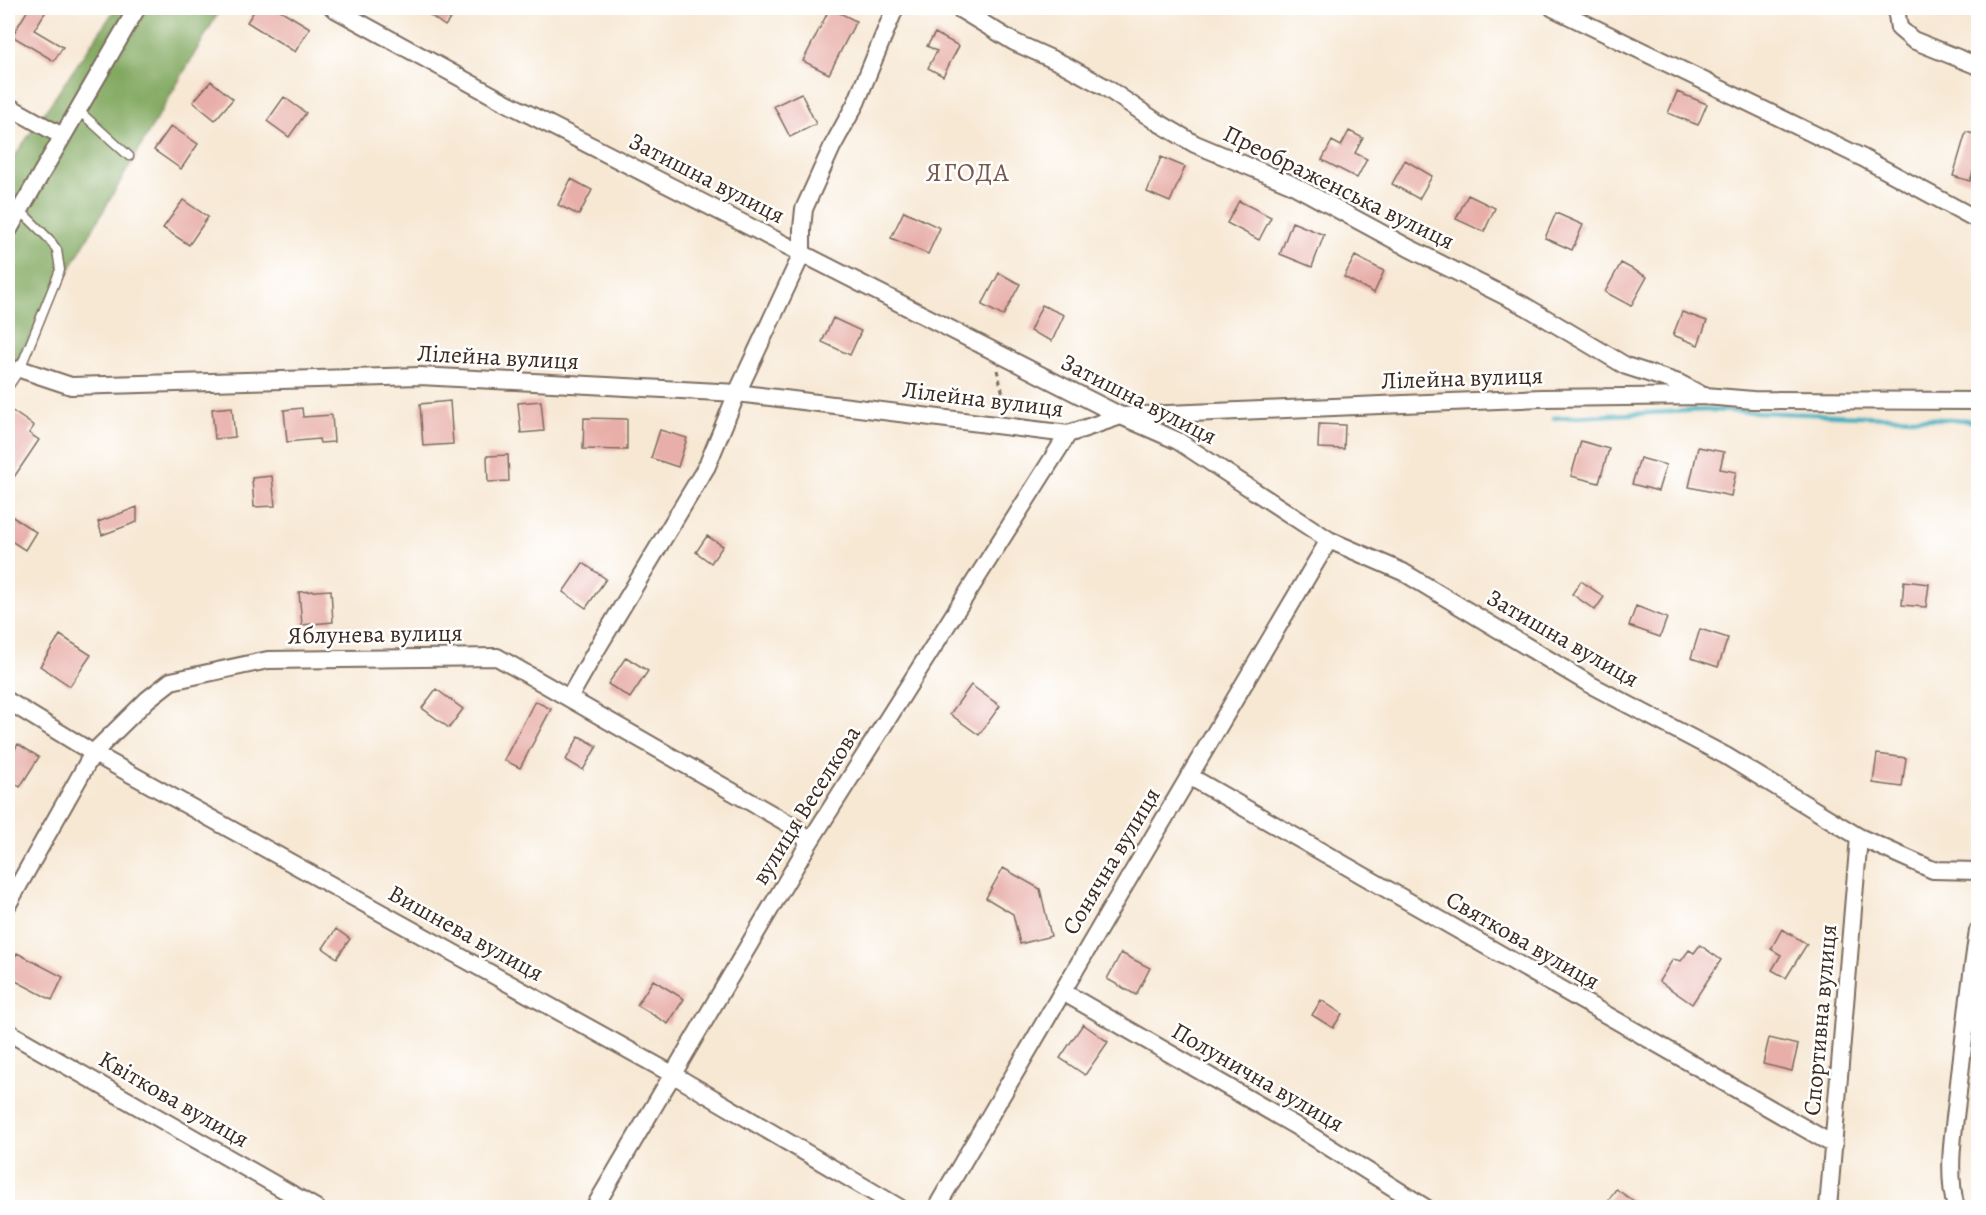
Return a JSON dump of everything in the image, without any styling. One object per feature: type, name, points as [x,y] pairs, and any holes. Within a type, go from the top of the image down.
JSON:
[{"type":"street","points":[[8,231],[137,8]]},
{"type":"street","name":"Затишна вулиця","points":[[333,8],[503,101],[1121,416],[1178,441],[1329,540],[1403,572],[1591,685],[1726,756],[1859,837],[1933,870],[1978,871]]},
{"type":"street","points":[[569,698],[707,466],[736,393],[802,254],[804,209],[817,178],[856,103],[895,8]]},
{"type":"street","name":"Преображенська вулиця","points":[[958,8],[1014,42],[1063,64],[1105,87],[1195,144],[1290,184],[1409,248],[1525,306],[1626,366],[1679,383],[1705,396]]},
{"type":"street","points":[[1553,8],[1863,158],[1978,220]]},
{"type":"street","points":[[1896,8],[1899,28],[1913,40],[1978,66]]},
{"type":"street","points":[[8,106],[62,136]]},
{"type":"street","name":"Лілейна вулиця","points":[[20,369],[71,386],[420,376],[736,393],[1068,435],[1121,416],[1542,398],[1705,396],[1754,400],[1978,401]]},
{"type":"street","name":"вулиця Веселкова","points":[[594,1208],[808,843],[1068,435]]},
{"type":"street","name":"Сонячна вулиця","points":[[936,1208],[1329,540]]},
{"type":"street","name":"Яблунева вулиця","points":[[8,904],[93,753],[148,699],[171,681],[268,660],[497,657],[796,828],[808,843]]},
{"type":"street","name":"Вишнева вулиця","points":[[8,701],[93,753],[672,1074],[900,1208]]},
{"type":"street","name":"Святкова вулиця","points":[[1189,776],[1834,1145]]},
{"type":"street","name":"Спортивна вулиця","points":[[1828,1208],[1859,837]]},
{"type":"street","points":[[1956,1208],[1952,1193],[1951,1155],[1973,993],[1978,931]]},
{"type":"street","name":"Полунична вулиця","points":[[1063,992],[1294,1125],[1426,1208]]},
{"type":"street","name":"Квіткова вулиця","points":[[8,1032],[316,1208]]},
{"type":"lane","points":[[78,109],[129,156]]},
{"type":"lane","points":[[8,387],[20,369],[60,270],[57,250],[20,209]]},
{"type":"green space","points":[[116,8],[221,8],[8,375],[8,166]]},
{"type":"building","points":[[29,8],[48,8],[34,30],[63,47],[54,61],[12,36]]},
{"type":"building","points":[[256,8],[277,8],[310,28],[295,52],[247,22]]},
{"type":"building","points":[[420,8],[458,8],[445,26]]},
{"type":"building","points":[[830,8],[856,21],[829,74],[803,61]]},
{"type":"building","points":[[935,33],[959,46],[943,76],[928,68],[937,51],[927,46]]},
{"type":"building","points":[[211,81],[233,99],[215,120],[193,102]]},
{"type":"building","points":[[1677,92],[1707,104],[1698,125],[1668,113]]},
{"type":"building","points":[[801,93],[816,124],[790,137],[774,106]]},
{"type":"building","points":[[284,97],[306,113],[289,137],[267,121]]},
{"type":"building","points":[[171,126],[198,144],[181,169],[154,150]]},
{"type":"building","points":[[1349,131],[1363,138],[1355,153],[1367,159],[1357,178],[1322,160],[1332,141],[1341,146]]},
{"type":"building","points":[[1966,132],[1978,135],[1978,167],[1975,166],[1970,181],[1953,176]]},
{"type":"building","points":[[1161,157],[1185,167],[1170,202],[1147,192]]},
{"type":"building","points":[[1405,160],[1432,176],[1419,199],[1392,184]]},
{"type":"building","points":[[571,179],[592,190],[579,215],[558,205]]},
{"type":"building","points":[[1468,195],[1495,208],[1484,232],[1456,219]]},
{"type":"building","points":[[183,200],[208,217],[189,245],[163,228]]},
{"type":"building","points":[[1239,201],[1271,217],[1259,240],[1227,223]]},
{"type":"building","points":[[904,211],[940,228],[928,254],[891,238]]},
{"type":"building","points":[[1556,213],[1583,225],[1572,250],[1545,238]]},
{"type":"building","points":[[1292,222],[1324,235],[1312,267],[1280,254]]},
{"type":"building","points":[[1355,256],[1384,271],[1374,293],[1344,277]]},
{"type":"building","points":[[1621,263],[1647,277],[1631,306],[1605,292]]},
{"type":"building","points":[[999,273],[1020,284],[1003,316],[982,305]]},
{"type":"building","points":[[1042,305],[1064,315],[1052,341],[1030,331]]},
{"type":"building","points":[[1682,312],[1707,321],[1698,345],[1673,335]]},
{"type":"building","points":[[833,318],[861,331],[850,355],[822,342]]},
{"type":"building","points":[[450,401],[453,444],[423,446],[420,404]]},
{"type":"building","points":[[541,401],[544,431],[521,433],[518,403]]},
{"type":"building","points":[[232,407],[235,437],[215,439],[212,409]]},
{"type":"building","points":[[8,408],[34,426],[29,433],[39,440],[8,486]]},
{"type":"building","points":[[302,408],[303,417],[332,415],[334,442],[320,443],[319,439],[287,442],[284,410]]},
{"type":"building","points":[[584,418],[627,419],[627,450],[583,449]]},
{"type":"building","points":[[1319,424],[1345,425],[1344,449],[1318,448]]},
{"type":"building","points":[[660,430],[687,438],[678,467],[651,458]]},
{"type":"building","points":[[1581,441],[1609,449],[1599,483],[1571,476]]},
{"type":"building","points":[[1698,447],[1724,452],[1720,469],[1736,472],[1731,496],[1689,487]]},
{"type":"building","points":[[508,455],[509,481],[488,482],[487,456]]},
{"type":"building","points":[[1640,458],[1666,465],[1658,491],[1632,484]]},
{"type":"building","points":[[272,476],[275,506],[254,507],[252,478]]},
{"type":"building","points":[[137,507],[137,522],[102,535],[98,522]]},
{"type":"building","points":[[8,514],[36,532],[25,550],[8,539]]},
{"type":"building","points":[[707,536],[723,546],[711,563],[696,552]]},
{"type":"building","points":[[583,563],[606,579],[586,608],[563,592]]},
{"type":"building","points":[[1581,581],[1604,597],[1595,610],[1572,594]]},
{"type":"building","points":[[1904,581],[1929,584],[1926,607],[1902,605]]},
{"type":"building","points":[[331,590],[333,622],[302,625],[299,592]]},
{"type":"building","points":[[1636,606],[1667,618],[1660,637],[1629,626]]},
{"type":"building","points":[[1700,629],[1728,638],[1718,667],[1691,658]]},
{"type":"building","points":[[60,635],[91,655],[70,686],[40,666]]},
{"type":"building","points":[[626,657],[648,671],[630,698],[608,684]]},
{"type":"building","points":[[971,685],[1000,706],[979,735],[950,714]]},
{"type":"building","points":[[436,689],[463,709],[449,728],[422,708]]},
{"type":"building","points":[[535,701],[551,709],[520,768],[504,760]]},
{"type":"building","points":[[579,736],[597,746],[583,770],[566,760]]},
{"type":"building","points":[[18,744],[39,757],[20,787],[8,779],[8,761]]},
{"type":"building","points":[[1877,754],[1906,758],[1902,787],[1873,783]]},
{"type":"building","points":[[1003,868],[1040,889],[1051,936],[1020,944],[1013,914],[986,898]]},
{"type":"building","points":[[336,929],[350,939],[337,958],[323,948]]},
{"type":"building","points":[[1782,929],[1807,944],[1786,978],[1772,970],[1781,955],[1771,949]]},
{"type":"building","points":[[1700,945],[1721,960],[1692,1004],[1659,981],[1673,959],[1681,961],[1689,950],[1694,953]]},
{"type":"building","points":[[17,953],[63,977],[52,1000],[8,977],[8,971]]},
{"type":"building","points":[[1121,953],[1150,968],[1136,995],[1107,979]]},
{"type":"building","points":[[653,980],[684,999],[668,1024],[637,1005]]},
{"type":"building","points":[[1321,1000],[1342,1014],[1333,1028],[1312,1015]]},
{"type":"building","points":[[1083,1024],[1108,1042],[1085,1075],[1060,1058]]},
{"type":"building","points":[[1769,1038],[1798,1045],[1792,1071],[1763,1064]]},
{"type":"building","points":[[1616,1189],[1644,1208],[1603,1208]]},
{"type":"waterway","points":[[1554,418],[1705,410],[1967,420],[1978,424]]},
{"type":"district","name":"ЯГОДА","points":[[968,172]]}]
